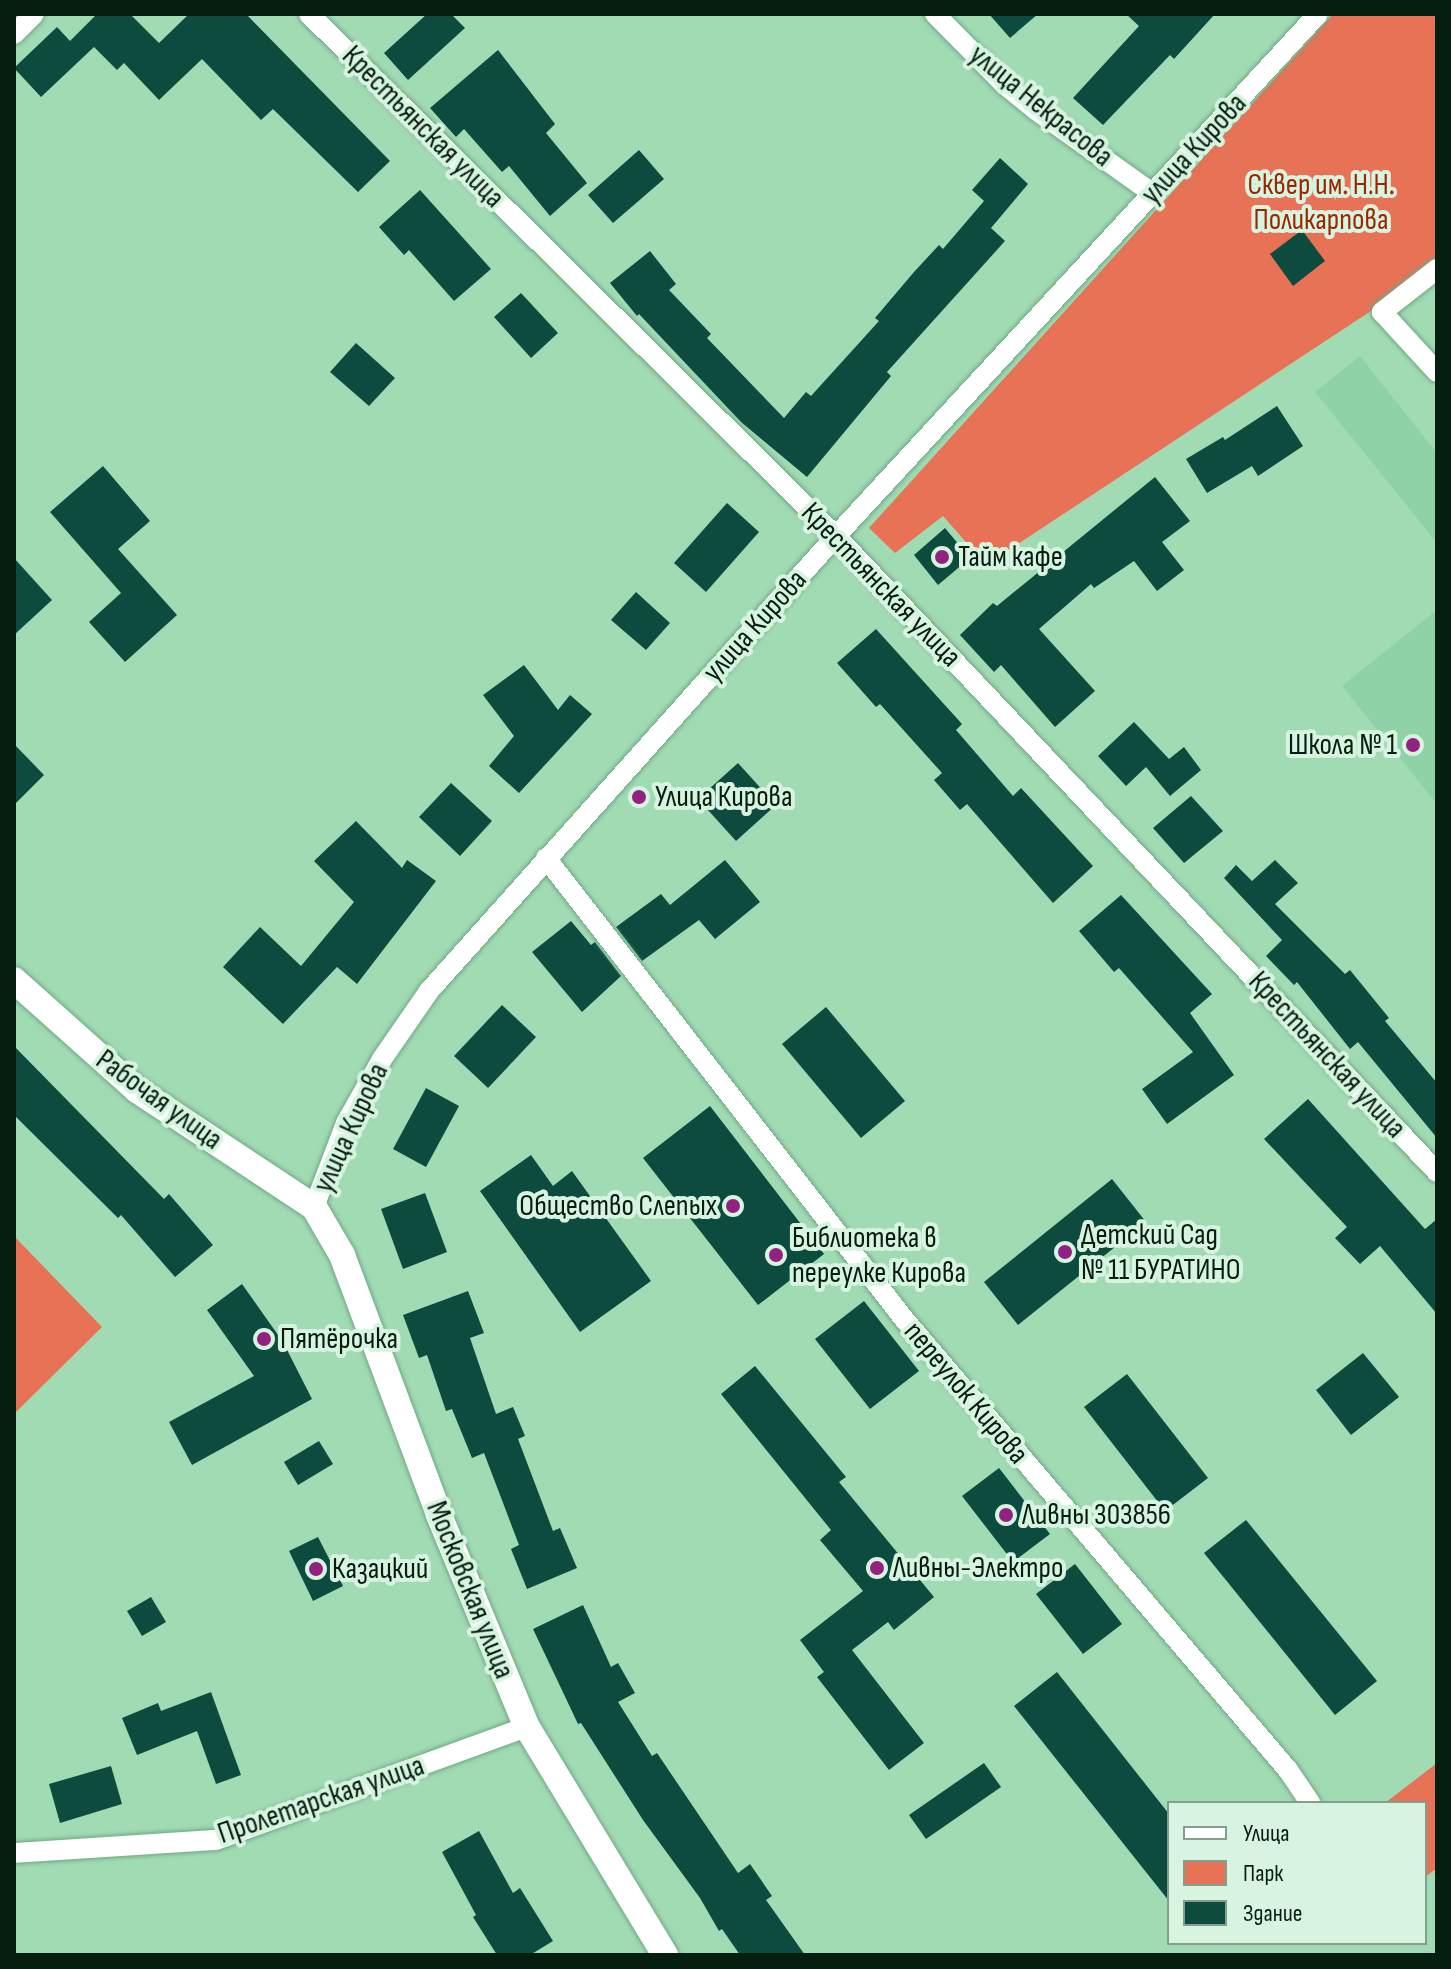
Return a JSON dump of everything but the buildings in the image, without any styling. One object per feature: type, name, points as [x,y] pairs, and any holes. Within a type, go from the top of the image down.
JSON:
[{"type":"street","points":[[14,34],[34,14]]},
{"type":"street","name":"Крестьянская улица","points":[[309,14],[836,536],[1437,1172]]},
{"type":"street","name":"улица Некрасова","points":[[935,14],[1037,111],[1152,193]]},
{"type":"street","name":"улица Кирова","points":[[314,1207],[346,1123],[382,1059],[429,991],[836,536],[1318,14]]},
{"type":"street","points":[[1437,269],[1382,312],[1437,372]]},
{"type":"street","name":"переулок Кирова","points":[[546,858],[904,1319],[1288,1770],[1309,1801]]},
{"type":"street","name":"Рабочая улица","points":[[14,980],[137,1090],[314,1207]]},
{"type":"street","name":"Московская улица","points":[[314,1207],[342,1255],[439,1515],[527,1727],[665,1955]]},
{"type":"street","name":"Пролетарская улица","points":[[14,1853],[216,1840],[527,1727]]},
{"type":"shaded area","points":[[1360,356],[1437,453],[1437,543],[1315,392]]},
{"type":"shaded area","name":"Школа № 1","points":[[1437,610],[1437,804],[1342,686]]},
{"type":"green space","name":"Сквер им. Н.Н. Поликарпова","points":[[1333,14],[1437,14],[1437,259],[1377,307],[986,565],[943,516],[895,553],[869,528]]},
{"type":"green space","points":[[14,1236],[102,1327],[14,1414]]},
{"type":"green space","points":[[1437,1763],[1437,1868],[1427,1876],[1427,1801],[1388,1801]]},
{"type":"place","name":"Тайм кафе","points":[[942,557]]},
{"type":"place","name":"Школа № 1","points":[[1413,745]]},
{"type":"place","name":"Улица Кирова","points":[[639,797]]},
{"type":"place","name":"Общество Слепых","points":[[733,1206]]},
{"type":"place","name":"Детский Сад № 11 БУРАТИНО","points":[[1065,1252]]},
{"type":"place","name":"Библиотека в переулке Кирова","points":[[776,1255]]},
{"type":"place","name":"Пятёрочка","points":[[264,1339]]},
{"type":"place","name":"Ливны 303856","points":[[1006,1515]]},
{"type":"place","name":"Ливны-Электро","points":[[877,1568]]},
{"type":"place","name":"Казацкий","points":[[316,1569]]}]
